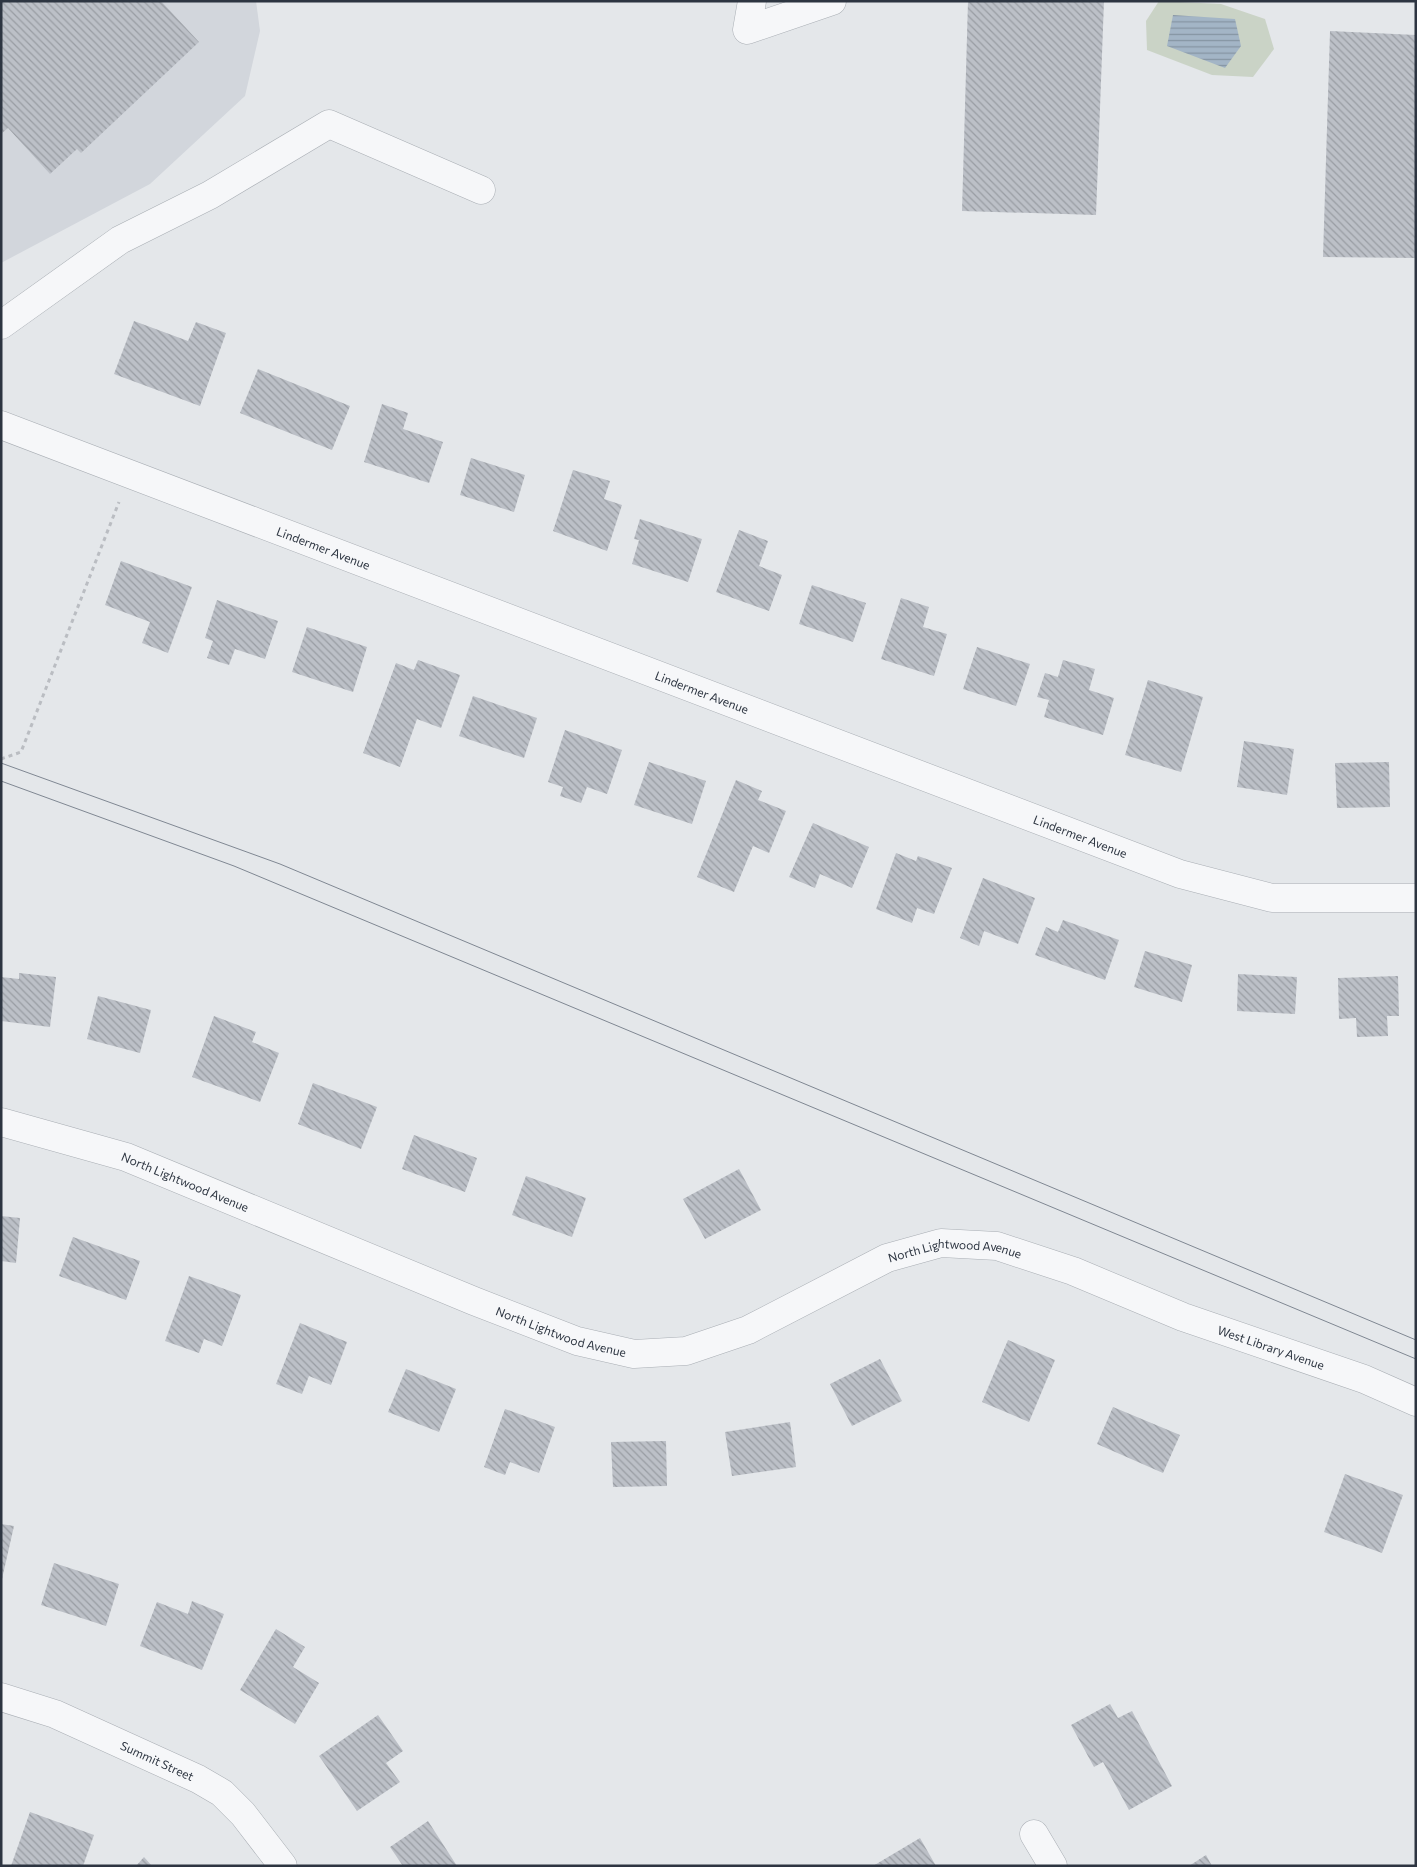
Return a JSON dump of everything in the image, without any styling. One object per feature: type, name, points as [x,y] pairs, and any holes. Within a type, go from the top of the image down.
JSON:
[{"type":"street","points":[[752,1],[747,30],[832,1]]},
{"type":"street","points":[[1,325],[120,240],[210,195],[329,124],[482,190]]},
{"type":"street","name":"Lindermer Avenue","points":[[1,425],[1180,874],[1272,898],[1416,898]]},
{"type":"street","name":"North Lightwood Avenue","points":[[1,1122],[126,1157],[482,1305],[577,1341],[634,1354],[686,1351],[748,1330],[886,1258],[941,1243],[997,1246],[1073,1271],[1125,1293]]},
{"type":"street","name":"West Library Avenue","points":[[1125,1293],[1183,1317],[1364,1379],[1416,1402]]},
{"type":"street","name":"Summit Street","points":[[1,1697],[54,1714],[198,1779],[222,1793],[243,1814],[283,1866]]},
{"type":"street","points":[[1034,1834],[1053,1866]]},
{"type":"path","points":[[1,759],[21,752],[130,474]]},
{"type":"shaded area","points":[[1,1],[256,1],[260,31],[245,96],[150,184],[1,263]]},
{"type":"shaded area","points":[[1159,1],[1221,4],[1265,19],[1274,49],[1253,77],[1212,75],[1147,50],[1146,21]]},
{"type":"water","points":[[1173,15],[1235,19],[1241,46],[1225,68],[1167,46]]},
{"type":"building","points":[[1,1],[161,1],[199,42],[81,153],[77,149],[50,174],[8,128],[1,134]]},
{"type":"building","points":[[968,1],[1104,1],[1096,215],[962,211]]},
{"type":"building","points":[[1330,31],[1416,35],[1416,258],[1323,257]]},
{"type":"building","points":[[134,321],[188,341],[196,322],[226,333],[200,406],[114,374]]},
{"type":"building","points":[[258,369],[350,406],[332,450],[240,413]]},
{"type":"building","points":[[382,404],[408,413],[403,429],[443,442],[429,483],[364,462]]},
{"type":"building","points":[[471,458],[525,475],[514,512],[460,495]]},
{"type":"building","points":[[573,470],[610,481],[604,499],[622,505],[607,551],[553,531]]},
{"type":"building","points":[[640,519],[702,539],[688,582],[632,564],[639,540],[634,539]]},
{"type":"building","points":[[739,530],[768,541],[759,566],[782,575],[769,611],[716,592]]},
{"type":"building","points":[[121,561],[192,587],[168,653],[142,643],[150,622],[105,605]]},
{"type":"building","points":[[812,585],[866,603],[853,642],[799,624]]},
{"type":"building","points":[[901,598],[929,607],[923,627],[947,634],[934,676],[881,659]]},
{"type":"building","points":[[217,600],[278,621],[265,659],[235,649],[229,665],[207,658],[213,641],[205,638]]},
{"type":"building","points":[[307,627],[367,647],[353,692],[292,672]]},
{"type":"building","points":[[977,647],[1030,664],[1016,706],[963,689]]},
{"type":"building","points":[[418,660],[460,675],[441,728],[417,719],[400,767],[363,753],[396,663],[414,670]]},
{"type":"building","points":[[1063,660],[1095,669],[1089,690],[1114,698],[1103,735],[1044,717],[1049,700],[1037,697],[1045,673],[1058,677]]},
{"type":"building","points":[[1148,680],[1203,697],[1181,772],[1125,755]]},
{"type":"building","points":[[473,696],[537,718],[524,758],[459,736]]},
{"type":"building","points":[[565,730],[622,750],[607,794],[587,787],[581,803],[560,796],[563,787],[548,782]]},
{"type":"building","points":[[1244,741],[1294,749],[1287,795],[1237,787]]},
{"type":"building","points":[[649,762],[706,781],[692,824],[634,805]]},
{"type":"building","points":[[1389,762],[1390,807],[1337,808],[1335,763]]},
{"type":"building","points":[[736,780],[762,791],[758,800],[786,811],[769,853],[753,846],[734,892],[697,877]]},
{"type":"building","points":[[813,823],[869,847],[852,888],[820,874],[815,888],[789,877]]},
{"type":"building","points":[[896,853],[916,861],[918,856],[952,868],[934,914],[917,908],[912,923],[876,909]]},
{"type":"building","points":[[983,878],[1035,898],[1018,944],[984,931],[979,946],[960,938]]},
{"type":"building","points":[[1063,920],[1119,940],[1105,980],[1035,955],[1046,927],[1058,932]]},
{"type":"building","points":[[1145,951],[1192,965],[1182,1002],[1134,987]]},
{"type":"building","points":[[19,973],[56,977],[50,1027],[1,1021],[1,977],[19,979]]},
{"type":"building","points":[[1238,974],[1297,977],[1295,1014],[1237,1011]]},
{"type":"building","points":[[1398,976],[1399,1016],[1387,1016],[1388,1036],[1357,1037],[1356,1018],[1339,1019],[1338,978]]},
{"type":"building","points":[[98,996],[151,1010],[140,1053],[87,1039]]},
{"type":"building","points":[[214,1016],[256,1032],[252,1042],[279,1053],[260,1102],[192,1077]]},
{"type":"building","points":[[313,1083],[377,1107],[361,1149],[298,1124]]},
{"type":"building","points":[[414,1135],[477,1158],[465,1192],[402,1169]]},
{"type":"building","points":[[739,1169],[761,1210],[705,1239],[683,1199]]},
{"type":"building","points":[[526,1176],[586,1198],[572,1237],[512,1215]]},
{"type":"building","points":[[1,1216],[20,1218],[16,1263],[1,1261]]},
{"type":"building","points":[[73,1237],[140,1261],[126,1300],[59,1276]]},
{"type":"building","points":[[189,1276],[241,1295],[222,1346],[204,1339],[199,1353],[165,1341]]},
{"type":"building","points":[[300,1323],[347,1342],[331,1385],[309,1376],[302,1394],[276,1384]]},
{"type":"building","points":[[1008,1340],[1055,1360],[1029,1422],[982,1402]]},
{"type":"building","points":[[880,1359],[902,1401],[852,1426],[830,1384]]},
{"type":"building","points":[[406,1369],[456,1389],[439,1432],[388,1412]]},
{"type":"building","points":[[1113,1407],[1180,1435],[1163,1473],[1097,1444]]},
{"type":"building","points":[[505,1409],[555,1427],[539,1473],[510,1462],[505,1475],[484,1467]]},
{"type":"building","points":[[790,1422],[796,1467],[732,1476],[725,1432]]},
{"type":"building","points":[[666,1441],[667,1486],[613,1487],[611,1442]]},
{"type":"building","points":[[1345,1474],[1403,1495],[1382,1553],[1324,1532]]},
{"type":"building","points":[[1,1524],[14,1526],[2,1579],[1,1579]]},
{"type":"building","points":[[54,1563],[119,1584],[106,1626],[41,1605]]},
{"type":"building","points":[[192,1601],[224,1614],[202,1670],[140,1646],[157,1602],[188,1614]]},
{"type":"building","points":[[276,1629],[305,1647],[293,1667],[319,1683],[295,1724],[240,1690]]},
{"type":"building","points":[[1110,1704],[1118,1718],[1132,1711],[1172,1786],[1129,1810],[1103,1762],[1094,1767],[1071,1725]]},
{"type":"building","points":[[378,1715],[403,1751],[386,1763],[400,1782],[357,1811],[319,1756]]},
{"type":"building","points":[[30,1812],[94,1835],[83,1866],[11,1866]]},
{"type":"building","points":[[428,1821],[457,1866],[403,1866],[390,1847]]},
{"type":"building","points":[[920,1838],[936,1866],[873,1866]]},
{"type":"building","points":[[1206,1855],[1212,1866],[1189,1866]]},
{"type":"building","points":[[144,1857],[152,1866],[136,1866]]},
{"type":"tram line","points":[[1,763],[280,864],[1416,1340]]},
{"type":"tram line","points":[[1,781],[234,866],[1416,1359]]}]
